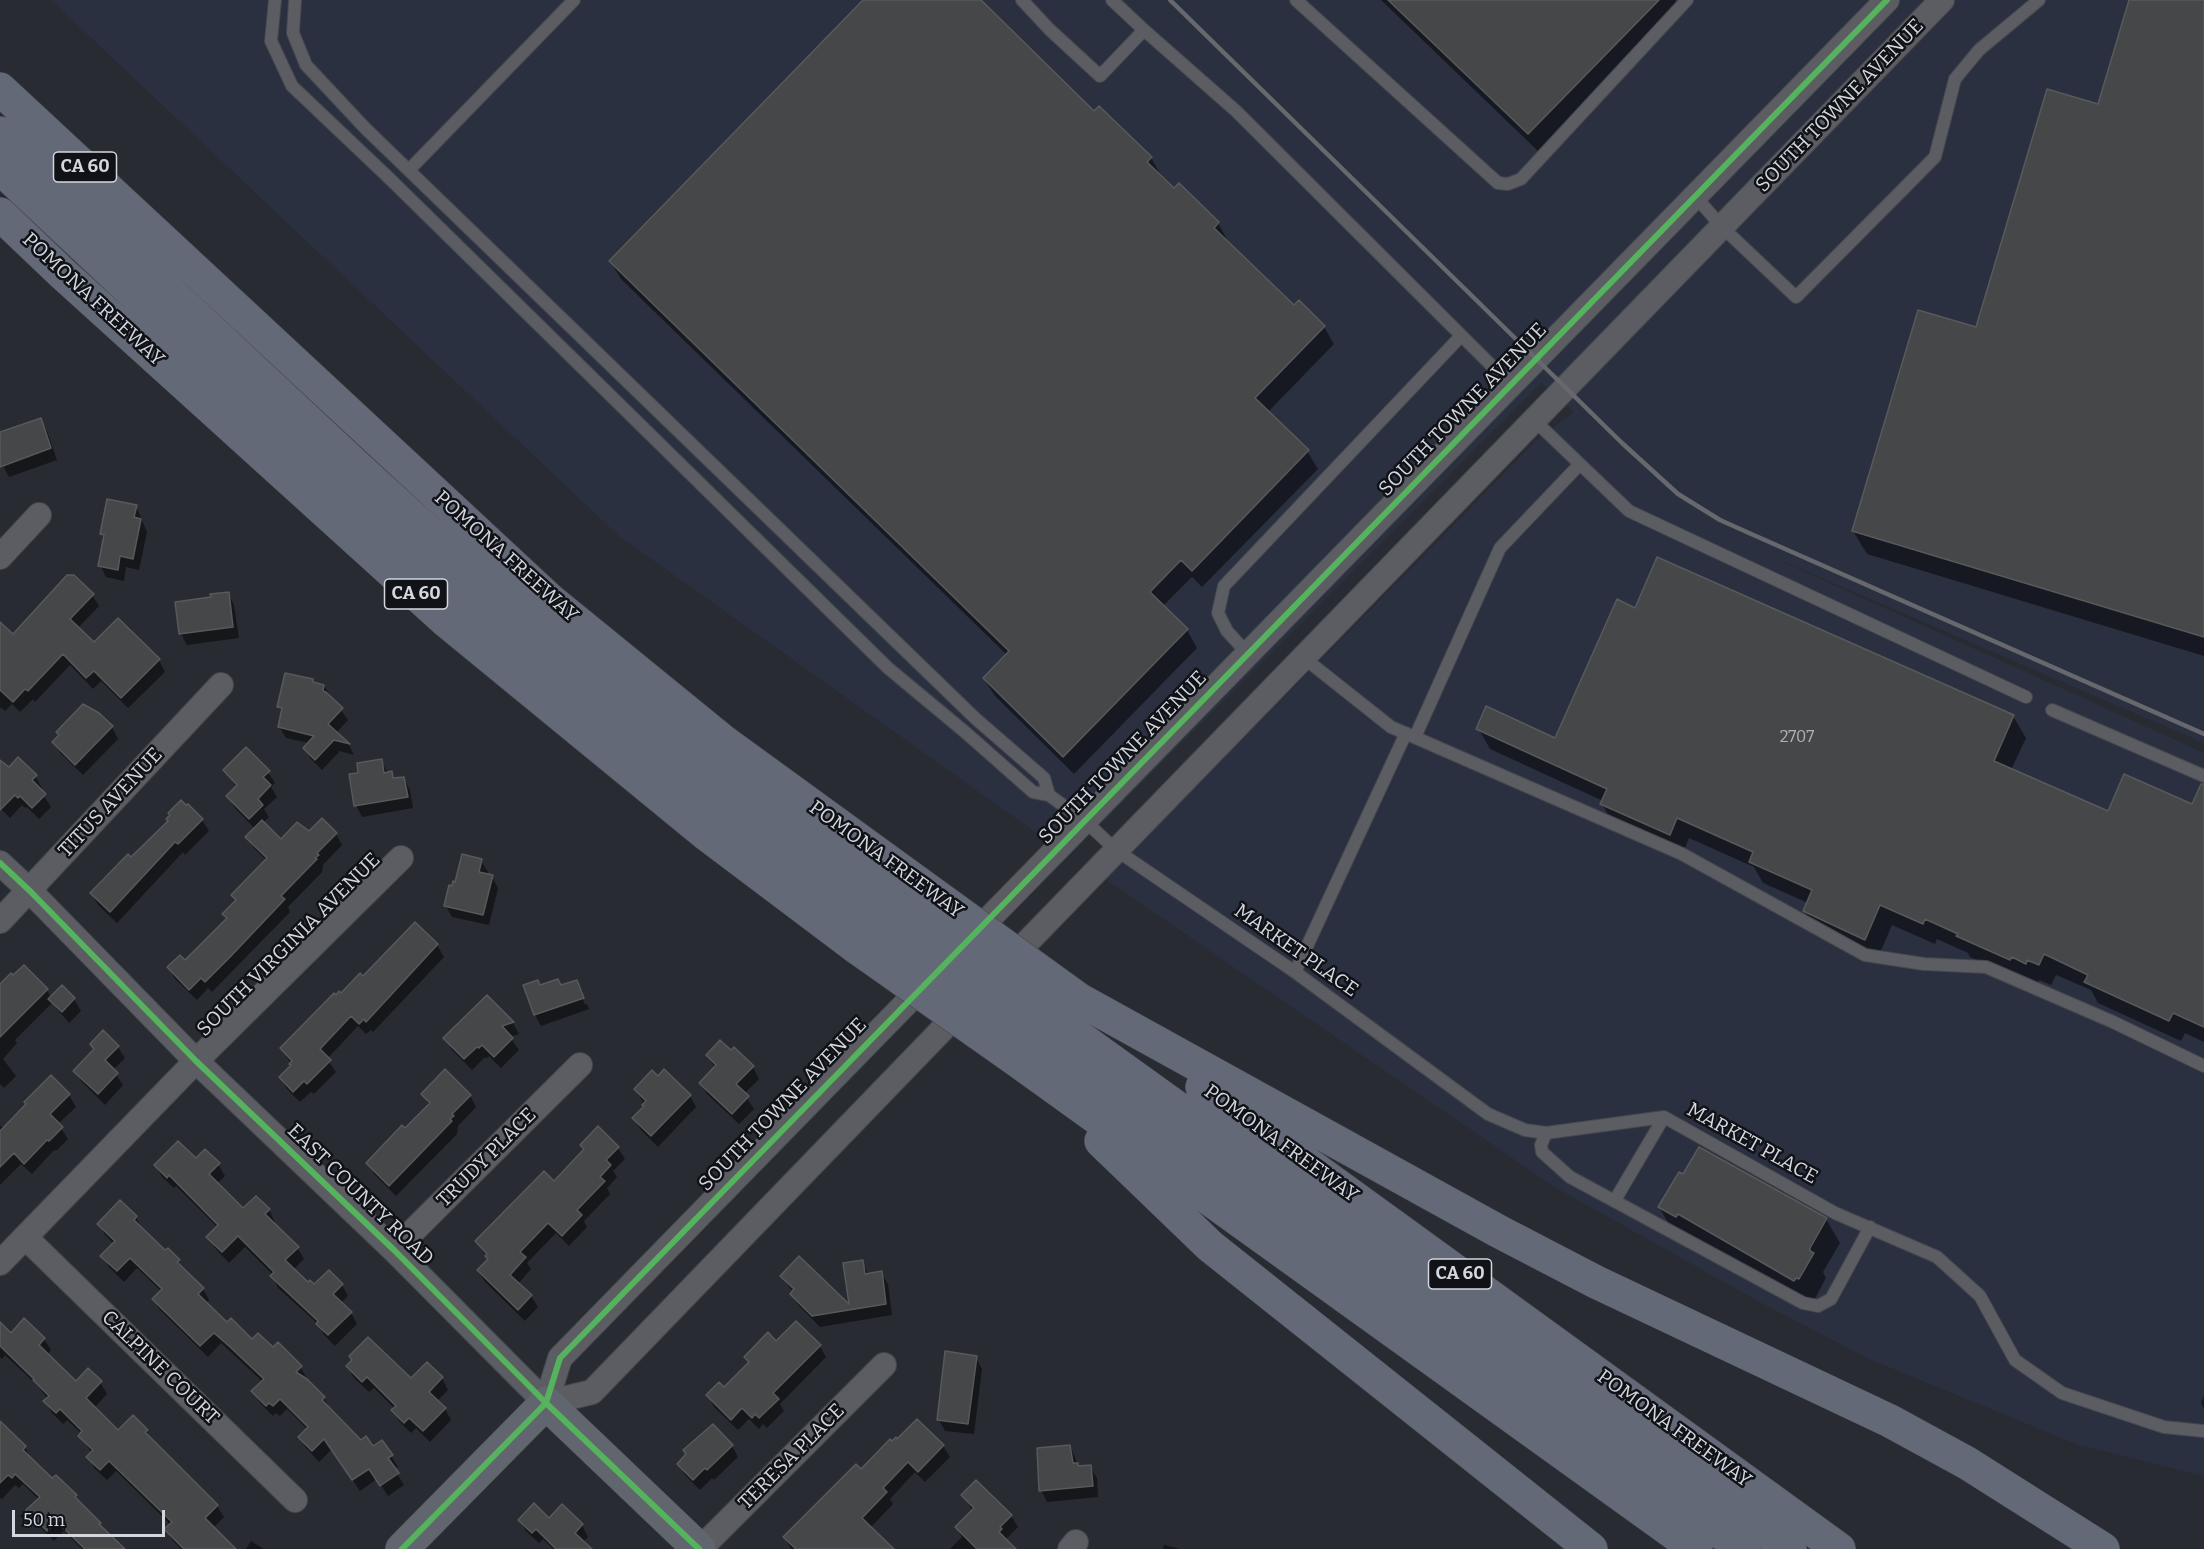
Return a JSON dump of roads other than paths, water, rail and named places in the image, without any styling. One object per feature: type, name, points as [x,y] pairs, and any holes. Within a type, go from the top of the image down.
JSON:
[{"type":"highway","name":"POMONA FREEWAY","points":[[0,89],[550,600],[723,741],[917,882],[1048,1031],[1696,1549]]},
{"type":"highway","points":[[0,133],[357,467],[538,632],[723,779],[876,926]]},
{"type":"highway","points":[[0,168],[378,523],[547,674],[631,744],[730,820],[876,926],[1048,1031],[1790,1549]]},
{"type":"highway","name":"POMONA FREEWAY","points":[[0,214],[63,274],[445,620],[706,834],[876,926],[1048,1031],[1839,1549]]},
{"type":"highway","points":[[1048,1031],[1210,1246],[1591,1549]]},
{"type":"highway","points":[[1048,1031],[1404,1308],[1744,1549]]},
{"type":"highway","points":[[1048,1031],[1507,1236],[1596,1282],[1900,1426],[1967,1463],[2103,1549]]},
{"type":"street","name":"SOUTH TOWNE AVENUE","points":[[402,1549],[546,1403],[560,1358],[1887,0]]},
{"type":"street","name":"SOUTH TOWNE AVENUE","points":[[546,1403],[592,1392],[1942,0]]},
{"type":"street","points":[[0,557],[39,515]]},
{"type":"street","name":"TITUS AVENUE","points":[[0,921],[221,685]]},
{"type":"street","name":"SOUTH VIRGINIA AVENUE","points":[[0,1263],[196,1060],[401,858]]},
{"type":"street","name":"EAST COUNTY ROAD","points":[[0,863],[196,1060],[394,1250],[546,1403],[700,1549]]},
{"type":"street","name":"TRUDY PLACE","points":[[394,1250],[580,1065]]},
{"type":"street","name":"CALPINE COURT","points":[[25,1237],[295,1500]]},
{"type":"street","name":"TERESA PLACE","points":[[700,1549],[884,1365]]},
{"type":"lane","points":[[274,0],[271,41],[292,86],[390,179],[888,668],[1034,792],[1049,795],[1044,778],[976,719],[365,128],[306,65],[293,33],[295,0]]},
{"type":"lane","points":[[409,170],[574,0]]},
{"type":"lane","points":[[1022,0],[1101,76],[1144,30]]},
{"type":"lane","points":[[1112,0],[1236,111],[1511,385]]},
{"type":"lane","points":[[1296,0],[1498,183],[1508,184],[1521,180],[1687,0]]},
{"type":"lane","points":[[1695,196],[1722,227],[1796,297],[1935,157],[1955,79],[1979,50],[2039,0]]},
{"type":"lane","points":[[1248,654],[1227,631],[1218,614],[1224,586],[1461,336]]},
{"type":"lane","points":[[1534,420],[1629,511],[2026,697]]},
{"type":"lane","points":[[1295,972],[1500,548],[1580,464]]},
{"type":"lane","points":[[1304,658],[1391,727],[1682,854],[1865,955],[1924,963],[1986,967],[2113,1022],[2204,1066]]},
{"type":"lane","points":[[2052,710],[2204,776]]},
{"type":"lane","name":"MARKET PLACE","points":[[1049,795],[1085,821],[1116,850],[1295,972],[1488,1114],[1525,1130],[1546,1133],[1664,1117],[1835,1213],[1937,1257],[1980,1296],[2014,1360],[2062,1392],[2164,1427],[2204,1431]]},
{"type":"lane","points":[[1615,1200],[1664,1117]]},
{"type":"lane","points":[[1546,1133],[1541,1145],[1542,1152],[1570,1178],[1615,1200],[1803,1303],[1818,1306],[1831,1299],[1870,1227]]},
{"type":"railway","points":[[1170,0],[1622,443],[1678,494],[1720,520],[2204,734]]}]
